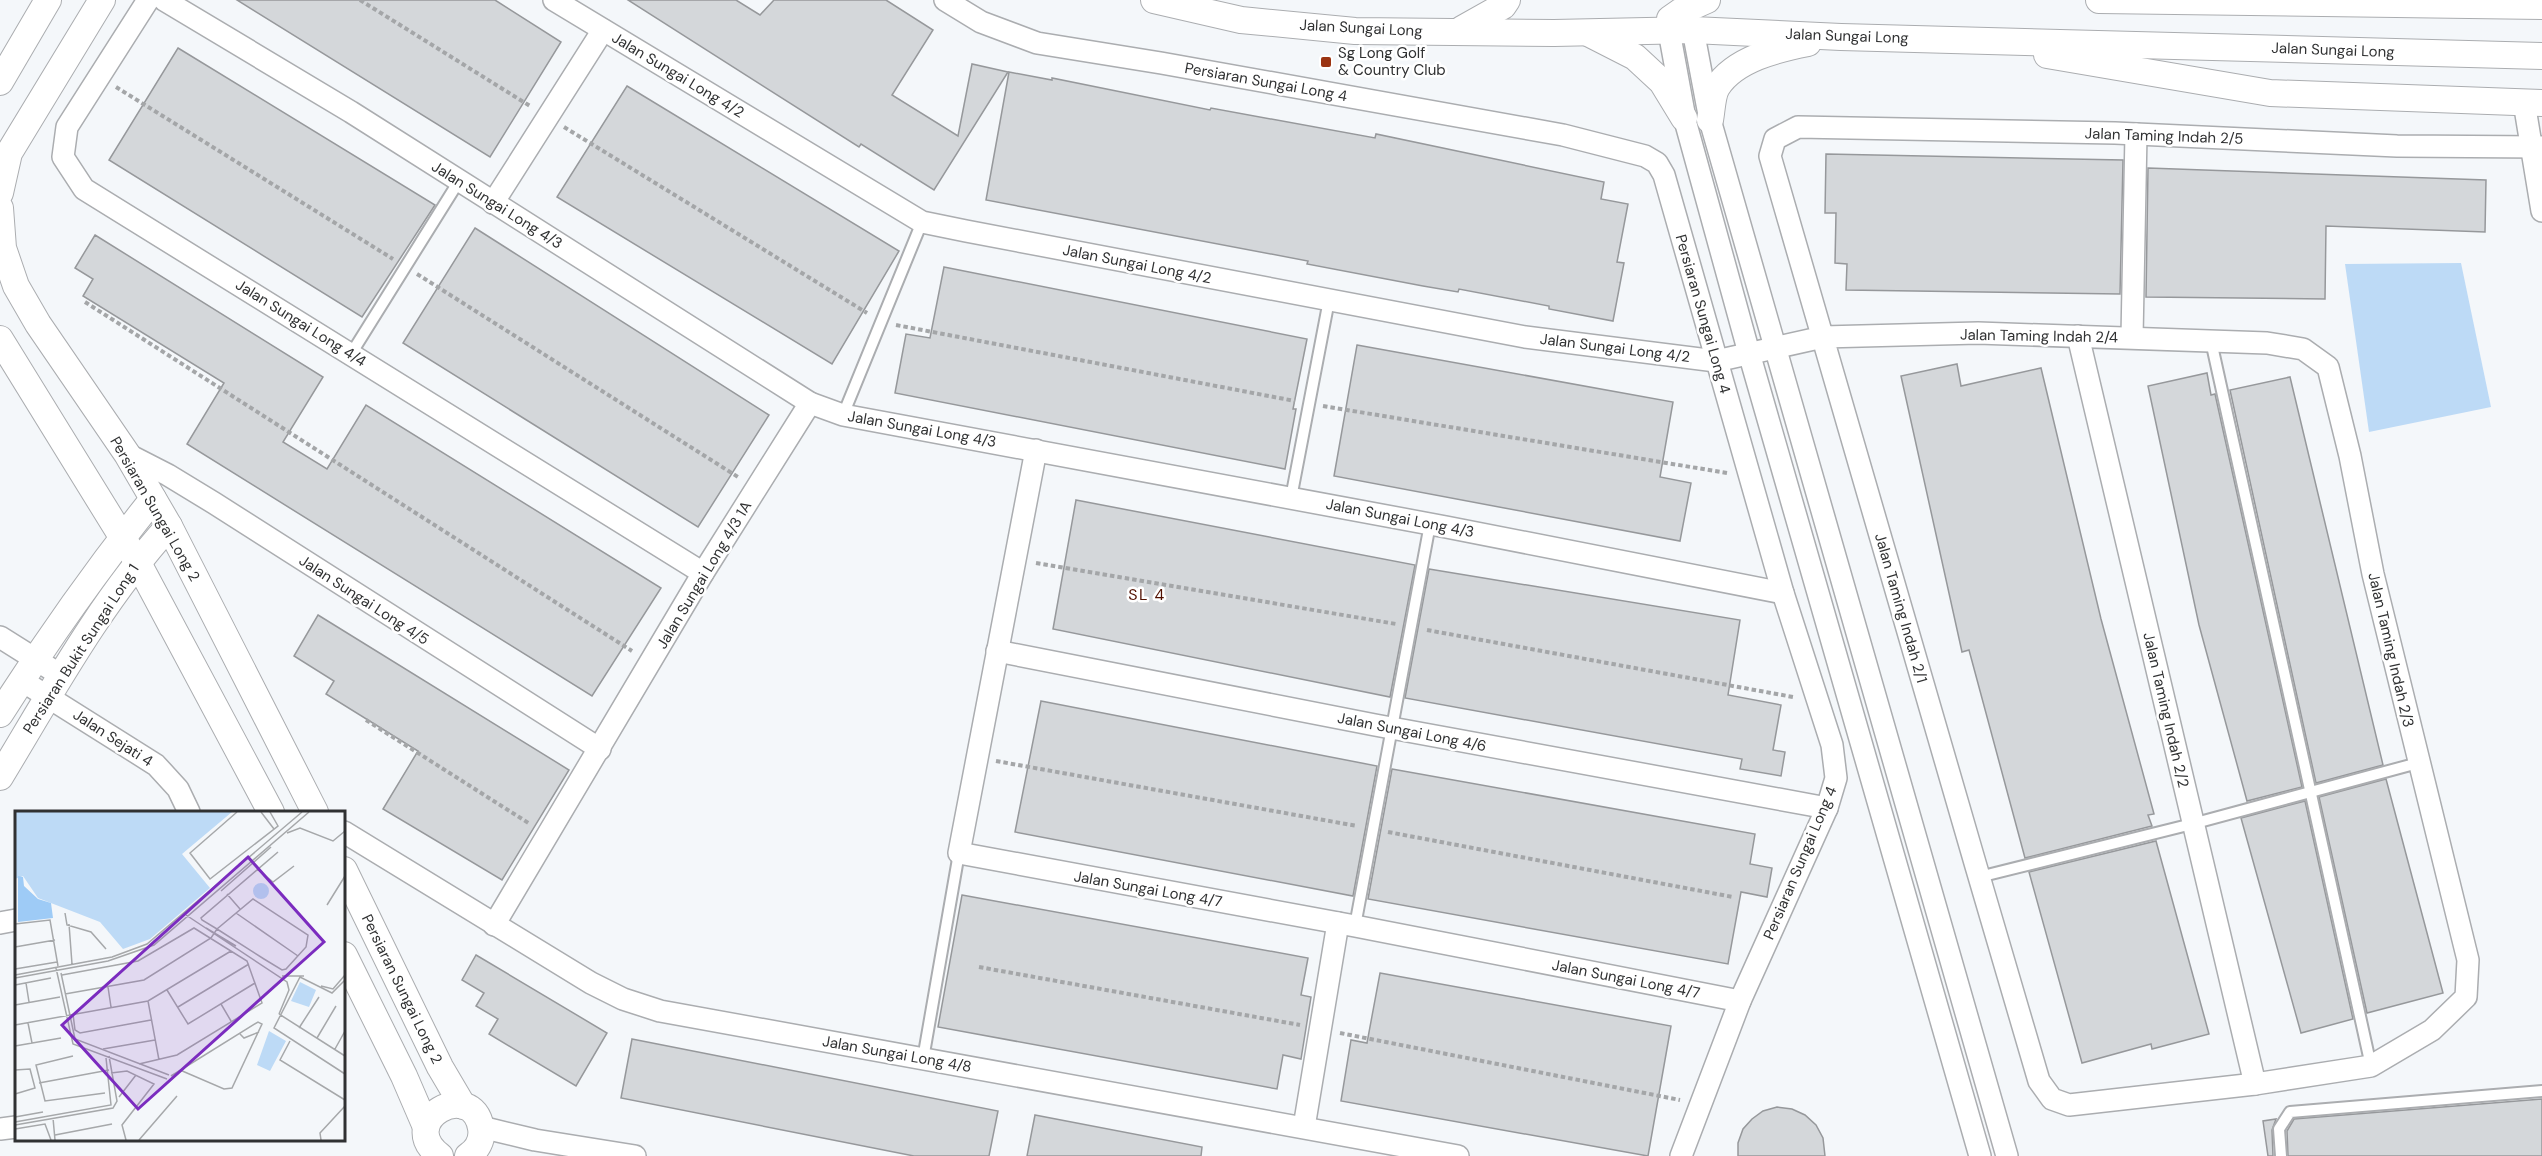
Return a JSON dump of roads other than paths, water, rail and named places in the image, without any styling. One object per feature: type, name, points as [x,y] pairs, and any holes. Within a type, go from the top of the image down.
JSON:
[{"type":"street","points":[[0,82],[48,0]]},
{"type":"street","points":[[0,193],[9,153],[102,0]]},
{"type":"street","name":"Jalan Sungai Long 4/4","points":[[148,0],[67,127],[63,157],[84,189],[703,573]]},
{"type":"street","name":"Jalan Sungai Long 4/3","points":[[164,0],[351,112],[810,403],[843,415],[1430,524],[1783,593]]},
{"type":"street","name":"Jalan Sungai Long 4/2","points":[[554,0],[922,222],[1525,337],[1716,361],[1775,346]]},
{"type":"street","name":"Persiaran Sungai Long 4","points":[[945,0],[981,22],[1037,43],[1563,135],[1645,156],[1657,163],[1664,175],[1783,593],[1832,745],[1836,778],[1827,808],[1740,1001],[1681,1156]]},
{"type":"street","name":"Jalan Sungai Long","points":[[1155,0],[1241,20],[1355,31],[1586,31],[1676,18],[1841,37],[2542,56]]},
{"type":"street","points":[[1676,18],[1707,0]]},
{"type":"street","points":[[2099,0],[2512,2],[2542,6]]},
{"type":"street","points":[[1456,31],[1493,4],[1507,25],[1525,32]]},
{"type":"street","points":[[1676,18],[1684,118],[1980,1156]]},
{"type":"street","points":[[1676,18],[1710,120],[2007,1156]]},
{"type":"street","points":[[493,203],[603,30]]},
{"type":"street","points":[[1586,31],[1635,57],[1662,82],[1684,118]]},
{"type":"street","points":[[1710,120],[1716,88],[1738,66],[1787,47],[1841,37]]},
{"type":"street","points":[[1955,39],[2270,93],[2533,103],[2542,211]]},
{"type":"street","name":"Jalan Taming Indah 2/5","points":[[1798,127],[2136,134],[2397,146],[2536,147]]},
{"type":"street","name":"Jalan Taming Indah 2/1","points":[[1798,127],[1775,139],[1770,156],[2039,1081],[2052,1099],[2069,1105],[2255,1084]]},
{"type":"street","points":[[2132,337],[2136,134]]},
{"type":"street","name":"Persiaran Sungai Long 2","points":[[0,208],[3,248],[16,286],[38,324],[127,454],[169,526],[314,811]]},
{"type":"street","name":"Jalan Taming Indah 2/4","points":[[1775,346],[1823,337],[1978,333],[2267,343],[2303,349]]},
{"type":"street","name":"Jalan Taming Indah 2/2","points":[[2078,336],[2255,1084]]},
{"type":"street","points":[[0,339],[137,561],[270,811]]},
{"type":"street","name":"Jalan Taming Indah 2/3","points":[[2303,349],[2328,367],[2350,456],[2373,574],[2468,960],[2466,997],[2433,1030],[2371,1066]]},
{"type":"street","name":"Jalan Sungai Long 4/3 1A","points":[[494,925],[703,573],[810,403]]},
{"type":"street","points":[[959,853],[1036,450]]},
{"type":"street","name":"Jalan Sungai Long 4/5","points":[[127,454],[168,475],[214,503],[600,749]]},
{"type":"street","name":"Persiaran Bukit Sungai Long 1","points":[[0,714],[36,658],[122,537],[153,499]]},
{"type":"street","name":"Persiaran Bukit Sungai Long 1","points":[[0,777],[137,561],[169,526]]},
{"type":"street","points":[[110,602],[122,596],[144,596],[161,604]]},
{"type":"street","points":[[0,637],[62,676]]},
{"type":"street","name":"Jalan Sungai Long 4/6","points":[[997,651],[1392,728],[1827,808]]},
{"type":"street","name":"Jalan Sejati 4","points":[[21,680],[156,765],[178,789],[188,811]]},
{"type":"street","name":"Jalan Sungai Long 4/8","points":[[345,833],[591,983],[623,999],[660,1011],[1458,1156]]},
{"type":"street","name":"Jalan Sungai Long 4/7","points":[[959,853],[1740,1001]]},
{"type":"street","name":"Persiaran Sungai Long 2","points":[[345,872],[440,1067],[463,1106],[471,1111],[481,1127]]},
{"type":"street","points":[[0,923],[15,920]]},
{"type":"street","points":[[1304,1127],[1347,925]]},
{"type":"street","points":[[345,957],[404,1076],[426,1127],[429,1144],[440,1156]]},
{"type":"street","points":[[2255,1084],[2371,1066]]},
{"type":"street","points":[[426,1127],[431,1116],[440,1108],[451,1104],[463,1106]]},
{"type":"street","points":[[0,1130],[15,1127]]},
{"type":"street","points":[[468,1156],[478,1144],[481,1127],[583,1151],[635,1156]]},
{"type":"street","points":[[1998,1127],[2014,1156]]},
{"type":"lane","points":[[351,354],[459,181]]},
{"type":"lane","points":[[843,415],[922,222]]},
{"type":"lane","points":[[1291,498],[1329,300]]},
{"type":"lane","points":[[2211,341],[2371,1066]]},
{"type":"lane","points":[[1347,925],[1392,728],[1430,524]]},
{"type":"lane","points":[[1979,878],[2418,763]]},
{"type":"lane","points":[[923,1059],[959,853]]},
{"type":"lane","points":[[2281,1156],[2279,1129],[2290,1112],[2542,1091]]},
{"type":"place","name":"Sg Long Golf & Country Club","points":[[1326,62]]},
{"type":"district","name":"SL 4","points":[[1147,594]]}]
